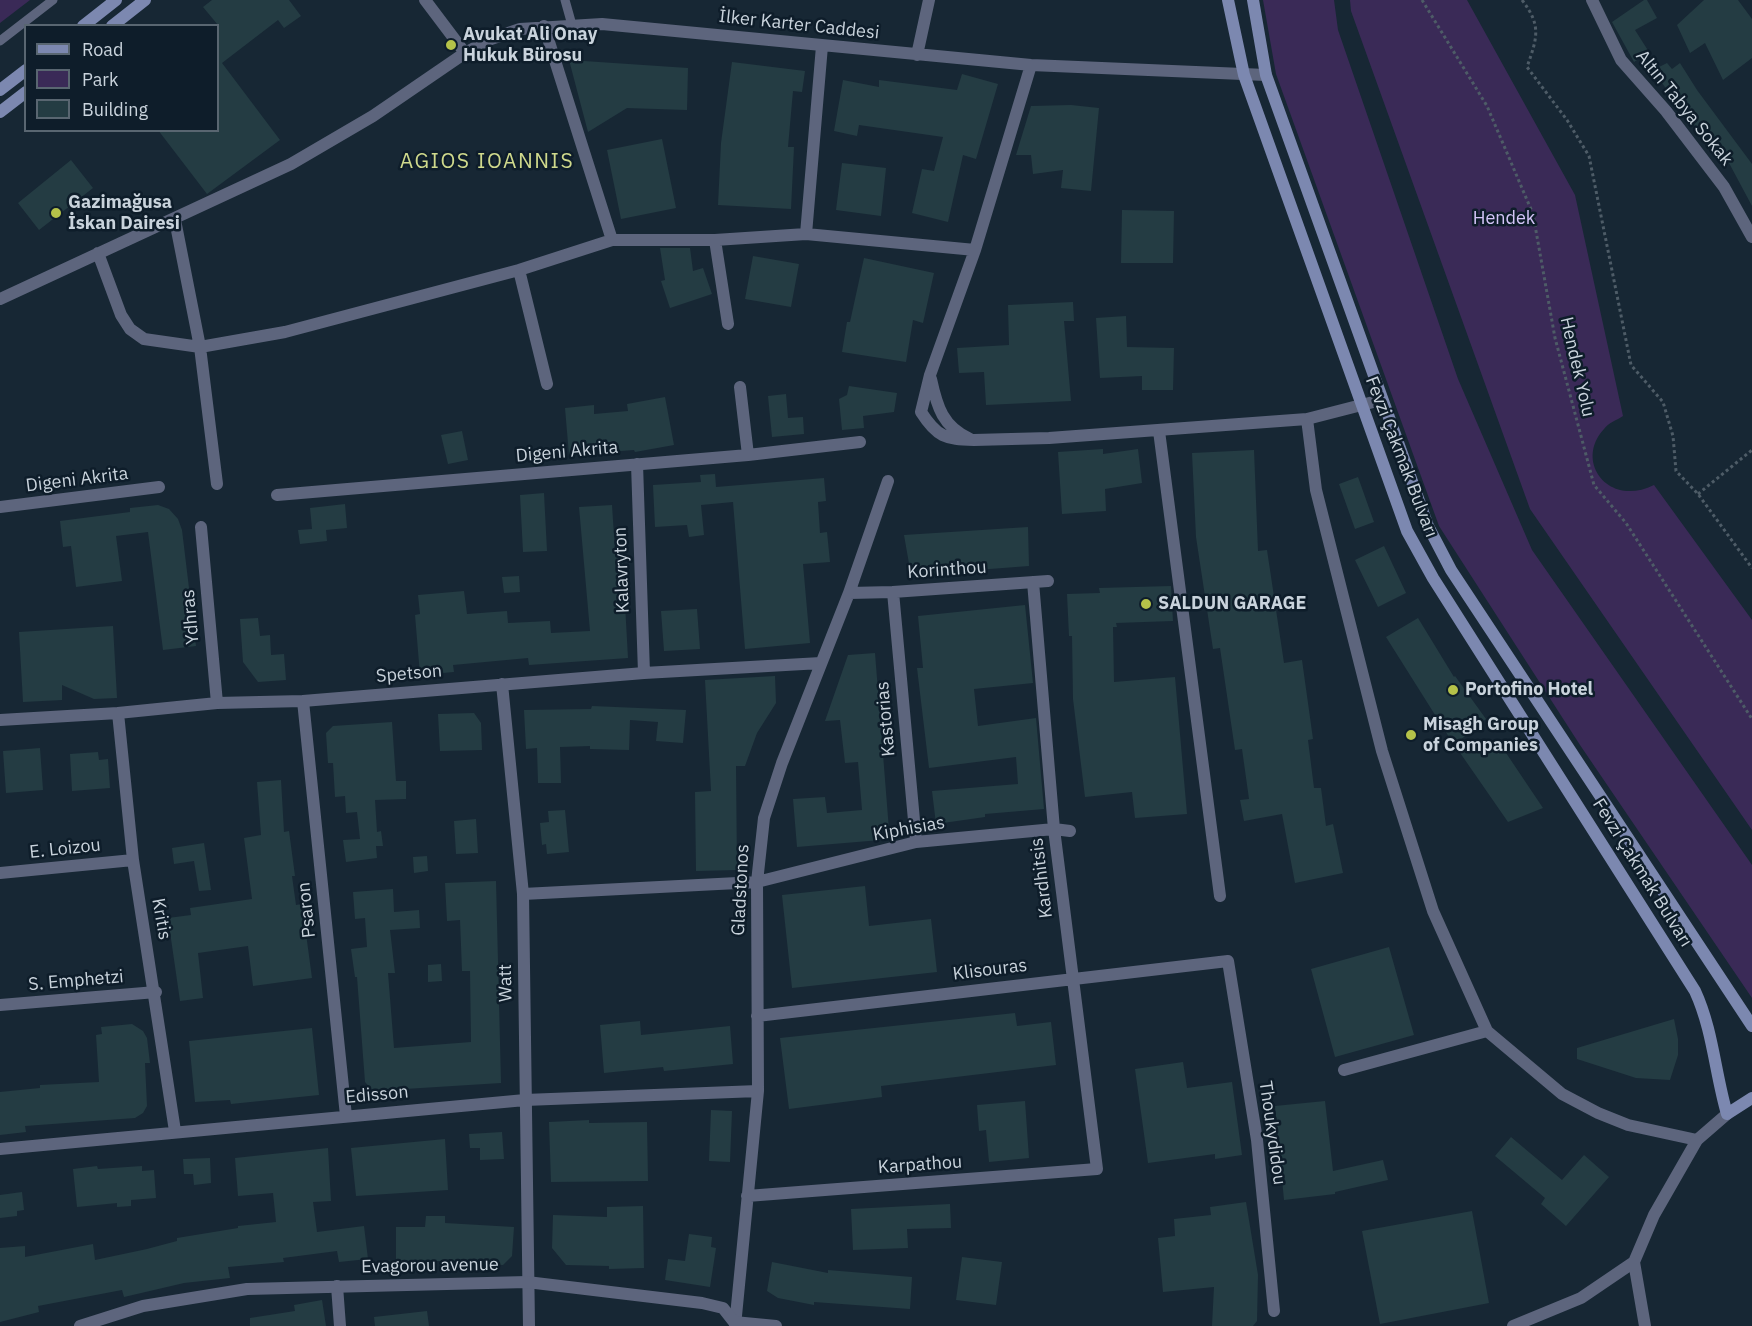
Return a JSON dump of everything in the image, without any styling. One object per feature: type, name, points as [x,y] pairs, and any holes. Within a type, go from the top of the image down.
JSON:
[{"type":"main road","points":[[86,24],[116,0]]},
{"type":"main road","points":[[115,24],[145,0]]},
{"type":"main road","name":"Fevzi Çakmak Bulvarı","points":[[1228,0],[1244,75],[1407,531],[1433,578],[1695,990],[1708,1023],[1716,1075],[1727,1114]]},
{"type":"main road","name":"Fevzi Çakmak Bulvarı","points":[[1253,0],[1266,75],[1428,526],[1451,570],[1752,1026]]},
{"type":"main road","points":[[0,90],[24,72]]},
{"type":"main road","points":[[0,112],[24,94]]},
{"type":"main road","points":[[1727,1114],[1752,1098]]},
{"type":"street","points":[[425,0],[465,53]]},
{"type":"street","points":[[917,55],[929,0]]},
{"type":"street","name":"Altın Tabya Sokak","points":[[1592,0],[1621,60],[1666,111],[1724,187],[1752,237]]},
{"type":"street","name":"İlker Karter Caddesi","points":[[0,299],[175,220],[291,164],[373,117],[465,53],[491,39],[520,29],[602,24],[1031,65],[1266,75]]},
{"type":"street","points":[[544,26],[612,240]]},
{"type":"street","points":[[806,234],[822,46]]},
{"type":"street","points":[[1031,65],[975,250],[930,375],[921,412],[932,428],[950,439],[974,440],[1159,431],[1307,419],[1381,400]]},
{"type":"street","points":[[175,220],[200,347],[217,484]]},
{"type":"street","points":[[98,253],[121,315],[130,329],[144,339],[200,347],[285,332],[519,270],[612,240],[715,240],[806,234],[975,250]]},
{"type":"street","points":[[715,240],[728,324]]},
{"type":"street","points":[[519,270],[547,384]]},
{"type":"street","points":[[740,387],[748,455]]},
{"type":"street","points":[[1307,419],[1317,490],[1382,751],[1433,911],[1487,1031],[1562,1094],[1598,1113],[1628,1125],[1697,1140]]},
{"type":"street","points":[[1159,431],[1220,896]]},
{"type":"street","name":"Digeni Akrita","points":[[277,495],[748,455],[860,442]]},
{"type":"street","name":"Kalavryton","points":[[637,464],[644,673]]},
{"type":"street","name":"Gladstonos","points":[[735,1324],[758,1091],[757,882],[764,818],[782,763],[849,592],[888,482]]},
{"type":"street","name":"Digeni Akrita","points":[[0,507],[159,488]]},
{"type":"street","name":"Ydhras","points":[[201,527],[217,703]]},
{"type":"street","name":"Korinthou","points":[[849,592],[893,592],[1048,581]]},
{"type":"street","name":"Kardhitsis","points":[[1033,582],[1054,829],[1097,1169]]},
{"type":"street","name":"Kastorias","points":[[893,592],[916,842]]},
{"type":"street","name":"Spetson","points":[[0,720],[118,713],[217,703],[303,701],[644,673],[821,663]]},
{"type":"street","name":"Watt","points":[[502,684],[523,894],[529,1326]]},
{"type":"street","name":"Psaron","points":[[303,701],[346,1116]]},
{"type":"street","name":"Kritis","points":[[118,713],[133,860],[156,992],[175,1131]]},
{"type":"street","name":"Kiphisias","points":[[523,894],[757,882],[916,842],[1054,829],[1070,831]]},
{"type":"street","name":"E. Loizou","points":[[0,873],[133,860]]},
{"type":"street","name":"Klisouras","points":[[757,1016],[1228,962]]},
{"type":"street","name":"Thoukydidou","points":[[1228,962],[1257,1140],[1274,1311]]},
{"type":"street","name":"S. Emphetzi","points":[[0,1005],[156,992]]},
{"type":"street","points":[[1344,1070],[1487,1031]]},
{"type":"street","name":"Edisson","points":[[0,1149],[525,1100],[758,1091]]},
{"type":"street","points":[[1514,1326],[1581,1298],[1634,1262],[1654,1215],[1697,1140],[1727,1114]]},
{"type":"street","name":"Karpathou","points":[[747,1196],[1097,1169]]},
{"type":"street","points":[[1634,1262],[1645,1326]]},
{"type":"street","name":"Evagorou avenue","points":[[80,1326],[143,1306],[247,1289],[527,1282],[702,1303],[723,1308],[735,1324]]},
{"type":"street","points":[[337,1286],[340,1326]]},
{"type":"street","points":[[735,1324],[776,1326]]},
{"type":"lane","points":[[0,41],[53,0]]},
{"type":"lane","points":[[565,0],[572,25]]},
{"type":"path","name":"Hendek Yolu","points":[[1422,0],[1487,106],[1533,214],[1554,338],[1594,485],[1626,523],[1752,719]]},
{"type":"path","points":[[1522,0],[1530,10],[1538,35],[1527,67],[1567,120],[1589,156],[1630,365],[1663,402],[1673,436],[1676,471],[1698,494],[1752,568]]},
{"type":"path","points":[[1698,494],[1752,450]]},
{"type":"green space","points":[[0,0],[30,0],[0,23]]},
{"type":"green space","points":[[1263,0],[1334,0],[1338,30],[1458,379],[1532,550],[1752,865],[1752,998],[1580,745],[1439,526],[1276,74]]},
{"type":"green space","name":"Hendek","points":[[1350,0],[1467,0],[1575,195],[1623,416],[1610,423],[1596,442],[1593,454],[1595,467],[1600,478],[1610,486],[1623,490],[1637,491],[1654,485],[1752,620],[1752,830],[1530,509],[1351,11]]},
{"type":"building","points":[[212,0],[289,0],[301,16],[284,28],[278,20],[222,63],[280,140],[207,194],[160,132],[219,132],[219,24],[203,7]]},
{"type":"building","points":[[1647,0],[1657,18],[1635,30],[1649,52],[1634,62],[1612,22]]},
{"type":"building","points":[[1704,0],[1738,0],[1752,19],[1752,58],[1723,80],[1705,43],[1690,53],[1677,25]]},
{"type":"building","points":[[569,60],[688,68],[687,110],[627,108],[588,132]]},
{"type":"building","points":[[732,62],[805,71],[802,92],[793,91],[788,147],[794,147],[791,209],[718,205],[721,143]]},
{"type":"building","points":[[1667,63],[1672,69],[1680,63],[1697,90],[1752,164],[1752,206],[1729,163],[1723,165],[1705,131],[1699,135],[1677,98],[1674,100],[1653,70]]},
{"type":"building","points":[[962,74],[998,84],[976,159],[963,155],[948,222],[912,213],[922,169],[934,171],[943,137],[859,125],[857,136],[834,131],[843,80],[879,87],[879,80],[957,90]]},
{"type":"building","points":[[1071,105],[1099,108],[1091,191],[1061,188],[1063,170],[1033,174],[1031,155],[1016,155],[1031,106]]},
{"type":"building","points":[[662,139],[676,208],[621,219],[607,150]]},
{"type":"building","points":[[71,160],[93,188],[39,230],[18,203]]},
{"type":"building","points":[[842,163],[886,168],[881,216],[836,210]]},
{"type":"building","points":[[1122,210],[1174,211],[1173,263],[1121,263]]},
{"type":"building","points":[[660,248],[690,248],[693,271],[703,268],[712,294],[670,308],[661,281],[665,280]]},
{"type":"building","points":[[753,256],[799,264],[791,307],[745,299]]},
{"type":"building","points":[[864,258],[934,273],[923,323],[913,320],[906,362],[842,352],[847,322],[850,322]]},
{"type":"building","points":[[1073,302],[1074,321],[1064,321],[1071,401],[986,405],[984,372],[959,373],[957,348],[1009,345],[1008,305]]},
{"type":"building","points":[[1126,316],[1127,347],[1174,348],[1173,390],[1142,390],[1142,376],[1100,378],[1096,318]]},
{"type":"building","points":[[849,386],[897,393],[894,412],[863,416],[864,428],[842,430],[839,399],[847,395]]},
{"type":"building","points":[[786,394],[788,418],[803,417],[804,434],[772,437],[768,396]]},
{"type":"building","points":[[665,397],[674,445],[635,452],[634,450],[569,455],[565,408],[594,405],[594,414],[628,411],[627,404]]},
{"type":"building","points":[[462,431],[468,460],[448,464],[441,435]]},
{"type":"building","points":[[1103,449],[1103,454],[1138,449],[1142,483],[1105,489],[1106,511],[1062,514],[1058,452]]},
{"type":"building","points":[[1254,450],[1258,551],[1267,550],[1284,663],[1302,660],[1313,739],[1308,740],[1314,788],[1321,788],[1326,826],[1333,824],[1343,873],[1295,883],[1282,814],[1244,821],[1240,800],[1249,799],[1242,749],[1235,750],[1220,648],[1213,649],[1196,537],[1192,453]]},
{"type":"building","points":[[715,474],[716,487],[824,478],[826,501],[818,502],[820,533],[827,532],[830,562],[803,564],[810,643],[745,649],[733,502],[701,505],[704,535],[689,537],[687,525],[655,527],[653,485],[701,482],[700,475]]},
{"type":"building","points":[[1358,477],[1374,522],[1355,529],[1339,484]]},
{"type":"building","points":[[544,493],[547,551],[523,552],[520,495]]},
{"type":"building","points":[[345,504],[347,528],[326,530],[327,541],[300,544],[298,530],[312,529],[310,508]]},
{"type":"building","points":[[158,505],[169,509],[178,519],[182,530],[196,646],[163,650],[148,532],[116,536],[122,581],[76,587],[71,546],[63,547],[60,521],[130,512],[130,508]]},
{"type":"building","points":[[612,505],[615,551],[622,550],[628,658],[529,665],[528,658],[453,665],[454,672],[420,675],[415,615],[420,614],[418,595],[464,591],[467,614],[507,611],[508,623],[550,621],[551,633],[590,631],[579,507]]},
{"type":"building","points":[[1028,527],[1029,566],[911,575],[904,535]]},
{"type":"building","points":[[1384,546],[1406,593],[1378,607],[1355,560]]},
{"type":"building","points":[[519,576],[520,592],[504,593],[502,577]]},
{"type":"building","points":[[1171,586],[1173,621],[1116,623],[1117,627],[1113,627],[1114,682],[1175,677],[1187,814],[1135,818],[1132,792],[1085,797],[1073,699],[1072,636],[1069,636],[1067,594],[1100,593],[1099,588]]},
{"type":"building","points":[[1025,605],[1033,683],[974,689],[978,726],[1036,718],[1044,809],[985,814],[985,817],[936,824],[932,791],[1018,784],[1016,757],[929,768],[917,668],[923,668],[918,616]]},
{"type":"building","points":[[697,609],[700,649],[664,651],[661,611]]},
{"type":"building","points":[[258,618],[260,636],[270,635],[271,655],[284,654],[286,680],[258,682],[243,662],[240,619]]},
{"type":"building","points":[[1418,618],[1454,677],[1486,719],[1454,745],[1386,637]]},
{"type":"building","points":[[113,626],[117,698],[94,699],[62,685],[62,700],[23,702],[19,632]]},
{"type":"building","points":[[875,653],[889,830],[880,831],[881,840],[797,847],[793,799],[825,797],[827,813],[862,810],[858,762],[845,763],[840,720],[825,721],[848,655]]},
{"type":"building","points":[[775,676],[776,703],[757,733],[745,766],[736,766],[737,870],[696,871],[695,792],[711,791],[705,680]]},
{"type":"building","points":[[592,706],[686,710],[683,743],[656,741],[658,722],[630,720],[629,750],[590,749],[590,746],[560,747],[561,783],[538,783],[537,748],[526,749],[524,710],[591,709]]},
{"type":"building","points":[[474,713],[481,723],[482,750],[440,751],[438,714]]},
{"type":"building","points":[[392,722],[396,781],[406,781],[406,799],[375,800],[377,832],[381,831],[383,846],[376,846],[377,858],[346,862],[343,840],[360,839],[357,812],[346,813],[345,796],[335,797],[333,763],[328,763],[326,733],[333,726]]},
{"type":"building","points":[[1498,741],[1543,808],[1508,822],[1456,747]]},
{"type":"building","points":[[40,748],[43,790],[6,793],[3,751]]},
{"type":"building","points":[[98,752],[99,760],[108,759],[110,788],[72,791],[70,754]]},
{"type":"building","points":[[281,780],[284,832],[289,831],[296,905],[302,904],[312,978],[253,986],[248,946],[198,953],[203,998],[180,1001],[168,918],[191,915],[190,908],[252,899],[244,838],[261,835],[257,782]]},
{"type":"building","points":[[565,810],[569,852],[547,854],[546,844],[542,845],[540,823],[549,822],[548,811]]},
{"type":"building","points":[[476,819],[478,853],[456,854],[454,821]]},
{"type":"building","points":[[204,843],[211,890],[199,891],[194,861],[174,864],[172,848]]},
{"type":"building","points":[[427,856],[428,871],[414,873],[413,857]]},
{"type":"building","points":[[496,881],[501,1083],[373,1091],[365,1082],[357,977],[355,977],[351,949],[367,947],[365,918],[355,919],[353,892],[393,889],[394,912],[419,910],[420,928],[390,930],[395,973],[388,973],[394,1048],[471,1042],[470,971],[462,971],[460,920],[447,921],[445,883]]},
{"type":"building","points":[[865,886],[869,926],[931,919],[937,972],[792,988],[782,895]]},
{"type":"building","points":[[1389,947],[1414,1035],[1335,1057],[1311,969]]},
{"type":"building","points":[[441,964],[442,981],[428,982],[428,965]]},
{"type":"building","points":[[1015,1013],[1017,1026],[1051,1022],[1056,1065],[881,1086],[882,1097],[789,1109],[780,1038]]},
{"type":"building","points":[[1674,1019],[1678,1055],[1670,1080],[1636,1078],[1577,1059],[1577,1048]]},
{"type":"building","points":[[640,1021],[641,1035],[730,1026],[733,1064],[664,1071],[663,1067],[604,1073],[600,1025]]},
{"type":"building","points":[[132,1024],[143,1031],[147,1038],[150,1063],[145,1063],[147,1106],[143,1113],[135,1118],[25,1126],[26,1132],[0,1135],[0,1092],[40,1088],[40,1085],[99,1082],[96,1035],[102,1034],[101,1027]]},
{"type":"building","points":[[312,1028],[319,1095],[231,1104],[230,1100],[195,1102],[189,1041]]},
{"type":"building","points":[[1183,1062],[1187,1088],[1232,1082],[1242,1155],[1215,1159],[1215,1154],[1148,1163],[1135,1069]]},
{"type":"building","points":[[1025,1101],[1029,1158],[989,1162],[986,1130],[979,1131],[977,1105]]},
{"type":"building","points":[[1325,1101],[1333,1171],[1383,1160],[1388,1180],[1335,1192],[1335,1194],[1284,1200],[1275,1106]]},
{"type":"building","points":[[711,1110],[732,1111],[730,1162],[709,1161]]},
{"type":"building","points":[[589,1120],[589,1123],[647,1122],[648,1181],[551,1182],[549,1122]]},
{"type":"building","points":[[502,1132],[504,1159],[480,1160],[480,1148],[470,1148],[469,1134]]},
{"type":"building","points":[[1511,1137],[1562,1180],[1584,1155],[1609,1177],[1566,1226],[1541,1204],[1545,1198],[1495,1156]]},
{"type":"building","points":[[445,1139],[448,1190],[356,1196],[351,1148]]},
{"type":"building","points":[[328,1148],[331,1201],[313,1202],[317,1232],[364,1226],[368,1259],[339,1262],[337,1251],[283,1258],[284,1262],[228,1267],[230,1278],[184,1283],[124,1297],[122,1290],[38,1306],[39,1312],[0,1322],[0,1248],[25,1246],[25,1257],[93,1244],[95,1260],[177,1241],[177,1238],[238,1228],[238,1226],[276,1222],[273,1193],[238,1196],[235,1158]]},
{"type":"building","points":[[210,1158],[211,1183],[194,1185],[193,1174],[184,1174],[183,1159]]},
{"type":"building","points":[[97,1166],[98,1169],[142,1166],[142,1171],[154,1170],[156,1198],[131,1200],[131,1206],[117,1207],[117,1203],[77,1207],[73,1169]]},
{"type":"building","points":[[22,1192],[24,1210],[17,1211],[17,1216],[0,1218],[0,1195]]},
{"type":"building","points":[[1246,1202],[1258,1275],[1257,1321],[1253,1326],[1212,1326],[1214,1287],[1163,1292],[1158,1238],[1175,1236],[1174,1219],[1211,1215],[1210,1207]]},
{"type":"building","points":[[950,1204],[951,1228],[907,1229],[908,1248],[853,1250],[851,1209]]},
{"type":"building","points":[[643,1206],[644,1268],[609,1269],[609,1266],[566,1265],[552,1248],[553,1215],[607,1217],[607,1207]]},
{"type":"building","points":[[1472,1211],[1489,1303],[1380,1324],[1362,1231]]},
{"type":"building","points":[[426,1216],[445,1216],[445,1223],[514,1227],[512,1256],[503,1265],[467,1263],[467,1261],[396,1261],[396,1227],[425,1227]]},
{"type":"building","points":[[689,1234],[712,1237],[711,1247],[716,1248],[710,1287],[665,1280],[668,1259],[685,1261]]},
{"type":"building","points":[[962,1257],[1002,1262],[996,1305],[956,1300]]},
{"type":"building","points":[[772,1262],[828,1273],[828,1270],[912,1277],[910,1309],[814,1302],[814,1305],[778,1298],[767,1291]]},
{"type":"building","points":[[322,1300],[326,1326],[250,1326],[250,1318],[295,1311],[294,1305]]},
{"type":"building","points":[[427,1311],[429,1326],[375,1326],[374,1317]]},
{"type":"place","name":"Avukat Ali Onay Hukuk Bürosu","points":[[451,45]]},
{"type":"place","name":"Gazimağusa İskan Dairesi","points":[[56,213]]},
{"type":"place","name":"SALDUN GARAGE","points":[[1146,604]]},
{"type":"place","name":"Portofino Hotel","points":[[1453,690]]},
{"type":"place","name":"Misagh Group of Companies","points":[[1411,735]]},
{"type":"district","name":"AGIOS IOANNIS","points":[[487,162]]}]
